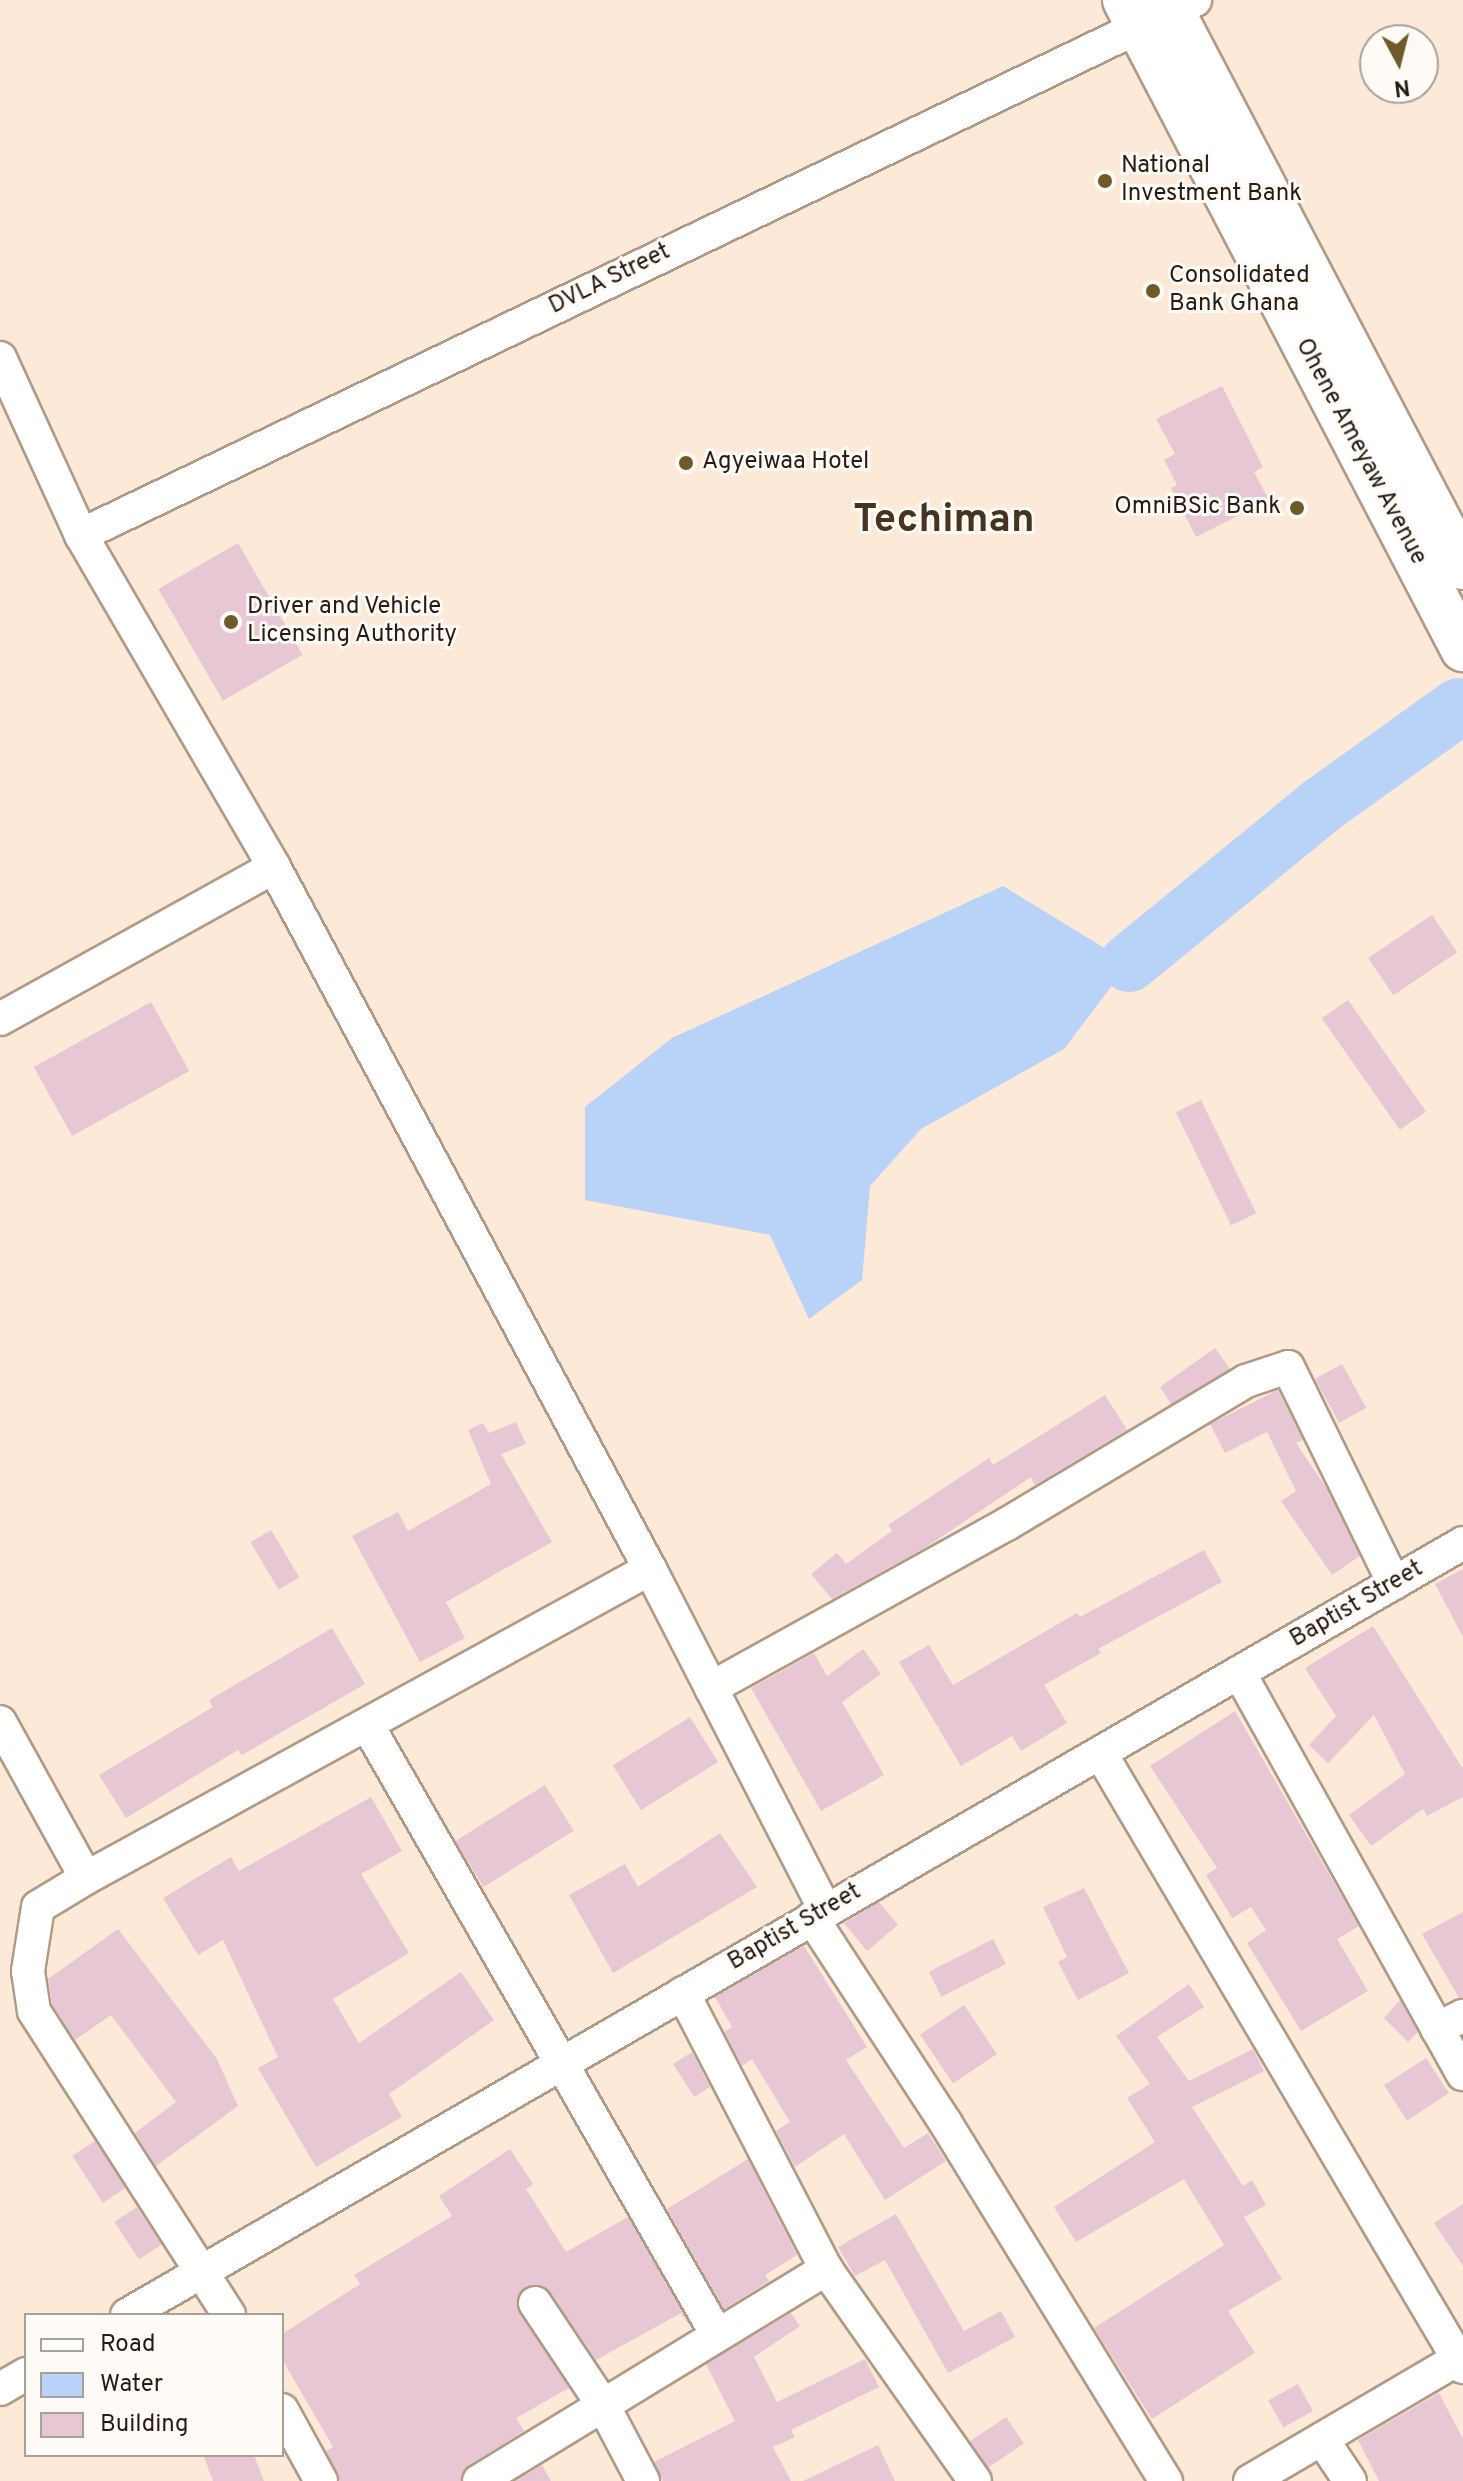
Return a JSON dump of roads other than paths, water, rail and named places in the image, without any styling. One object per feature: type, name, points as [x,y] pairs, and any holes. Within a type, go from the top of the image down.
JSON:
[{"type":"highway","name":"Ohene Ameyaw Avenue","points":[[1159,7],[1342,377],[1419,523],[1463,649]]},
{"type":"highway","name":"Ohene Ameyaw Avenue","points":[[1419,523],[1463,567]]},
{"type":"street","name":"DVLA Street","points":[[81,535],[1159,7]]},
{"type":"street","points":[[0,358],[81,535],[274,867],[650,1569],[711,1688],[819,1914],[1166,2481]]},
{"type":"street","points":[[0,1019],[274,867]]},
{"type":"street","points":[[711,1688],[1007,1524],[1246,1381],[1288,1367],[1394,1583]]},
{"type":"street","name":"Baptist Street","points":[[130,2313],[1463,1543]]},
{"type":"street","points":[[228,2313],[204,2271],[34,2011],[28,1971],[38,1907],[650,1569]]},
{"type":"street","points":[[1240,1674],[1450,2023],[1463,2074]]},
{"type":"street","points":[[0,1722],[86,1878]]},
{"type":"street","points":[[368,1726],[716,2333]]},
{"type":"street","points":[[1101,1754],[1461,2360],[1250,2481]]},
{"type":"street","points":[[683,1993],[826,2269],[975,2481]]},
{"type":"street","points":[[479,2481],[716,2333],[826,2269]]},
{"type":"street","points":[[535,2303],[603,2405],[643,2481]]},
{"type":"street","points":[[0,2389],[24,2375]]},
{"type":"street","points":[[284,2414],[321,2481]]},
{"type":"street","points":[[1322,2439],[1350,2481]]},
{"type":"water","points":[[1003,886],[1129,963],[1064,1049],[921,1129],[870,1186],[862,1280],[809,1319],[770,1235],[585,1200],[585,1107],[672,1038]]},
{"type":"waterway","points":[[1129,963],[1322,805],[1459,707]]},
{"type":"place","name":"National Investment Bank","points":[[1105,181]]},
{"type":"place","name":"Consolidated Bank Ghana","points":[[1153,291]]},
{"type":"place","name":"Agyeiwaa Hotel","points":[[686,463]]},
{"type":"place","name":"OmniBSic Bank","points":[[1297,508]]},
{"type":"place","name":"Driver and Vehicle Licensing Authority","points":[[231,622]]},
{"type":"district","name":"Techiman","points":[[944,521]]}]
